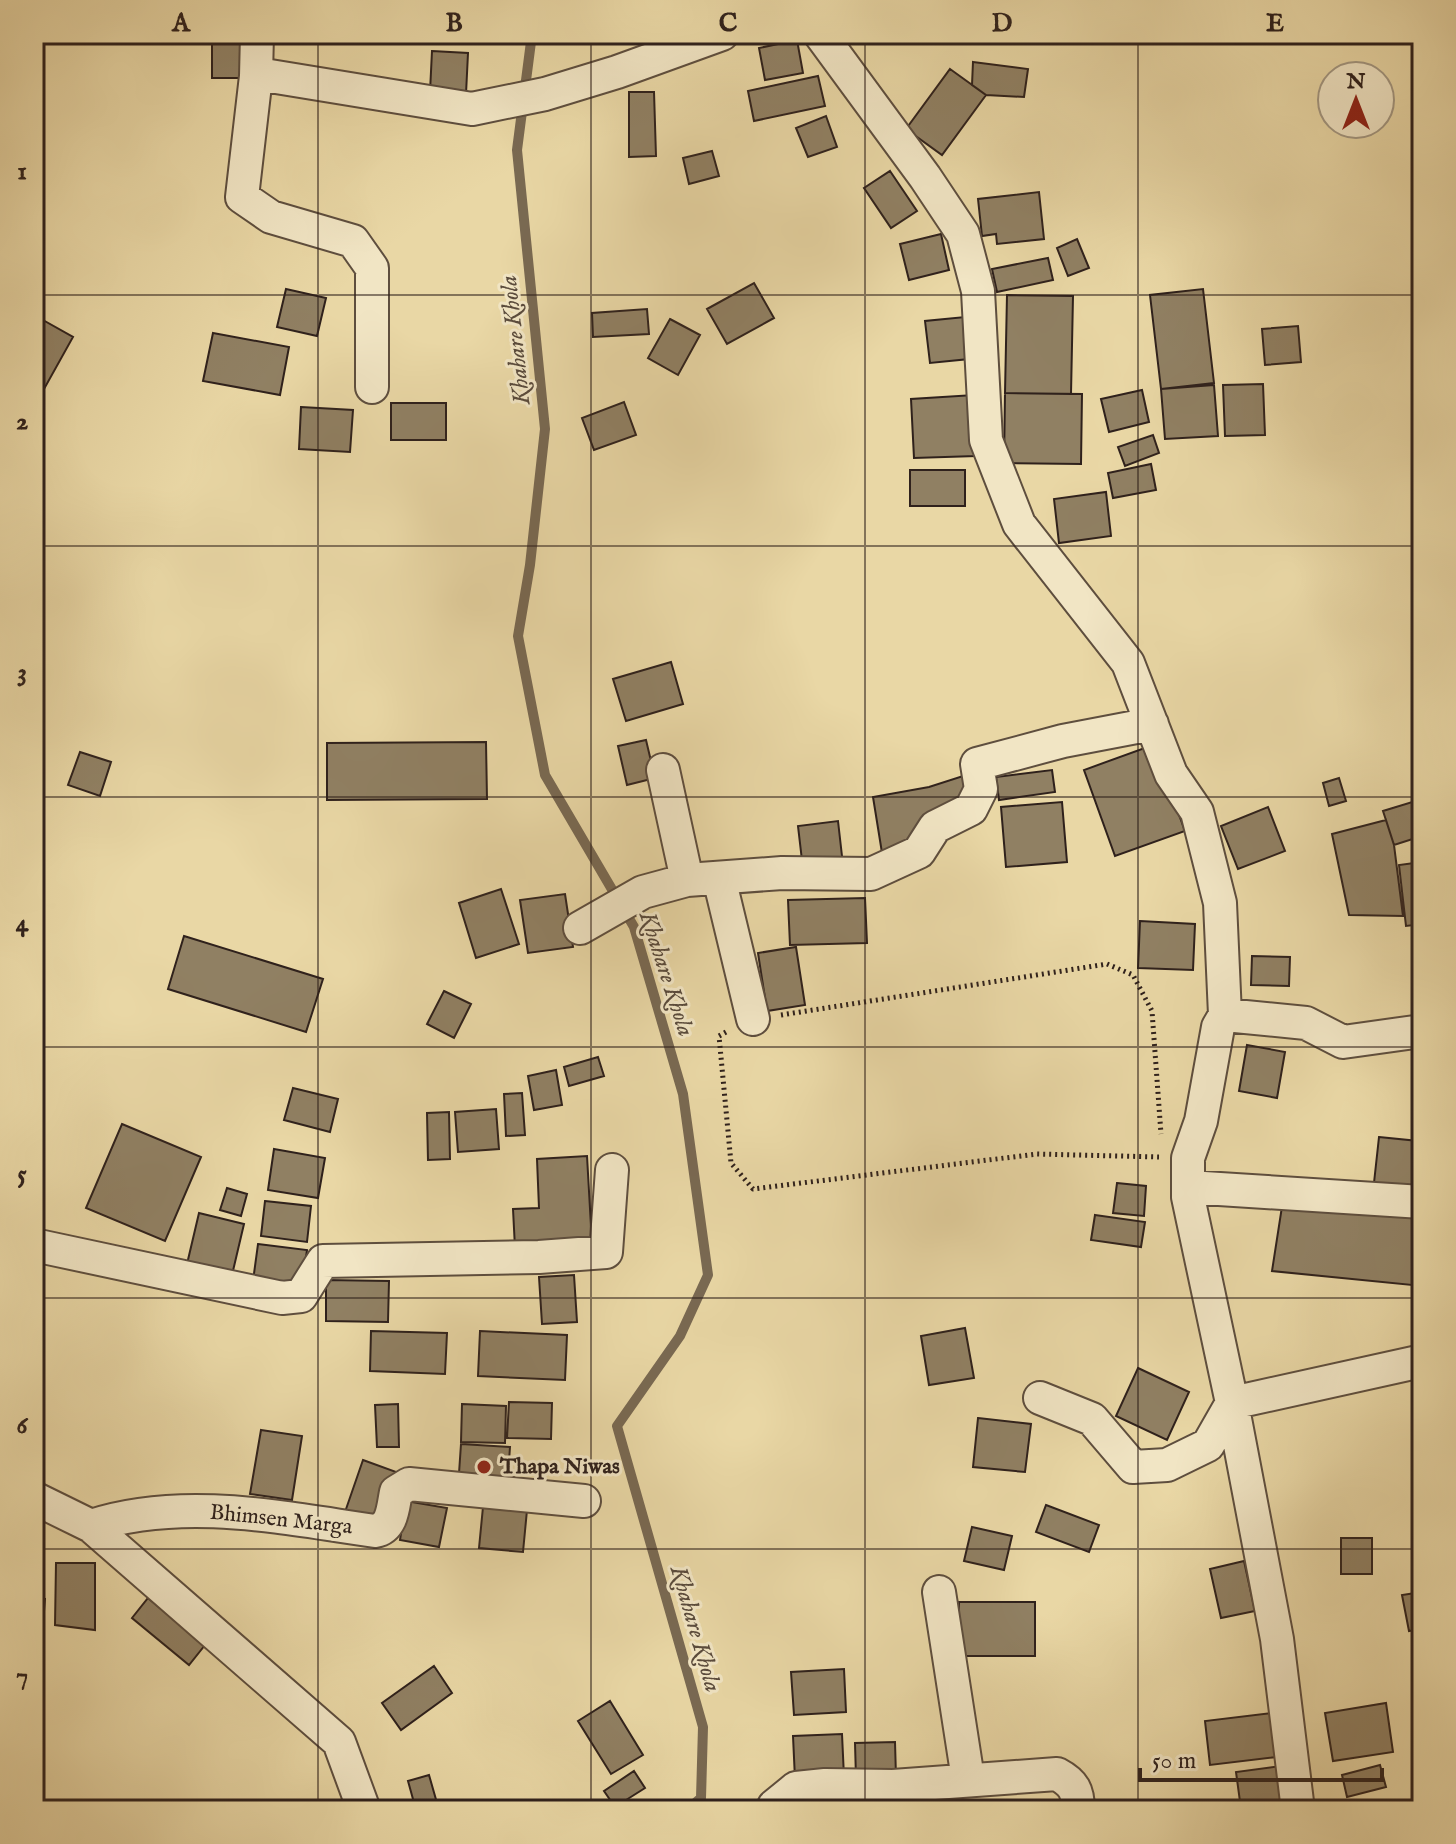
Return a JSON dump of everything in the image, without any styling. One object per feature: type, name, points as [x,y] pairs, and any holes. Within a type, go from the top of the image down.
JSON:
[{"type":"street","points":[[257,34],[256,76],[242,197],[271,217],[353,241],[360,250],[372,268],[372,387]]},
{"type":"street","points":[[256,76],[472,109],[545,94],[722,34]]},
{"type":"street","points":[[820,34],[963,234],[978,291],[986,440],[1019,524],[1128,663],[1171,774],[1197,812],[1220,903],[1225,1015],[1218,1027],[1201,1121],[1179,1167],[1232,1403],[1277,1639],[1298,1810]]},
{"type":"street","points":[[588,924],[643,892],[687,880],[782,873],[871,874],[919,852],[935,827],[971,809],[981,789],[977,764],[1063,741],[1152,724]]},
{"type":"street","points":[[663,770],[687,880]]},
{"type":"street","points":[[719,878],[753,1019]]},
{"type":"street","points":[[1225,1015],[1306,1023],[1343,1042],[1422,1031]]},
{"type":"street","points":[[1179,1167],[1422,1202]]},
{"type":"street","points":[[34,1245],[282,1298],[301,1296],[323,1261],[539,1257],[606,1252],[612,1170]]},
{"type":"street","points":[[1040,1398],[1092,1419],[1133,1467],[1167,1465],[1208,1445],[1232,1403],[1422,1361]]},
{"type":"street","name":"Bhimsen Marga","points":[[91,1526],[114,1518],[169,1511],[219,1511],[375,1531],[382,1530],[389,1523],[396,1492],[409,1484],[584,1501]]},
{"type":"street","points":[[34,1498],[91,1526],[339,1742],[364,1810]]},
{"type":"street","points":[[939,1592],[968,1779]]},
{"type":"street","points":[[773,1810],[796,1788],[825,1785],[893,1786],[1057,1774],[1072,1782],[1078,1796],[1078,1810]]},
{"type":"path","points":[[1107,964],[1133,975],[1152,1011],[1179,1167],[1037,1154],[753,1189],[731,1163],[719,1036],[753,1019],[1107,964]]},
{"type":"building","points":[[212,34],[244,34],[244,78],[212,78]]},
{"type":"building","points":[[797,40],[803,73],[765,80],[759,48]]},
{"type":"building","points":[[432,51],[468,53],[466,94],[430,92]]},
{"type":"building","points":[[973,62],[1028,69],[1024,97],[986,95],[972,85]]},
{"type":"building","points":[[950,69],[986,95],[942,155],[906,129]]},
{"type":"building","points":[[818,76],[825,106],[754,121],[748,91]]},
{"type":"building","points":[[629,92],[654,92],[656,156],[629,157]]},
{"type":"building","points":[[826,116],[837,147],[808,157],[796,128]]},
{"type":"building","points":[[712,151],[719,176],[689,184],[683,158]]},
{"type":"building","points":[[890,171],[917,211],[891,228],[864,188]]},
{"type":"building","points":[[1039,192],[1044,239],[997,244],[996,234],[982,236],[978,199]]},
{"type":"building","points":[[941,234],[949,270],[909,280],[900,244]]},
{"type":"building","points":[[1077,239],[1089,268],[1068,276],[1057,248]]},
{"type":"building","points":[[1048,258],[1053,280],[997,292],[992,269]]},
{"type":"building","points":[[754,283],[774,318],[727,344],[707,309]]},
{"type":"building","points":[[286,289],[326,298],[317,336],[277,327]]},
{"type":"building","points":[[1203,289],[1214,383],[1161,389],[1150,295]]},
{"type":"building","points":[[1007,295],[1073,296],[1071,394],[1005,393]]},
{"type":"building","points":[[647,309],[649,334],[593,337],[592,313]]},
{"type":"building","points":[[34,315],[73,337],[34,407]]},
{"type":"building","points":[[965,317],[969,359],[930,363],[925,321]]},
{"type":"building","points":[[670,319],[700,335],[678,375],[648,358]]},
{"type":"building","points":[[1298,326],[1301,362],[1265,365],[1262,329]]},
{"type":"building","points":[[213,333],[289,347],[280,395],[203,381]]},
{"type":"building","points":[[1263,384],[1265,435],[1225,436],[1223,385]]},
{"type":"building","points":[[1214,385],[1218,436],[1165,439],[1161,389]]},
{"type":"building","points":[[1142,390],[1149,422],[1109,432],[1101,399]]},
{"type":"building","points":[[1005,393],[1082,394],[1081,464],[1004,463]]},
{"type":"building","points":[[974,395],[976,456],[914,458],[911,399]]},
{"type":"building","points":[[624,402],[636,435],[594,450],[582,418]]},
{"type":"building","points":[[391,403],[446,403],[446,440],[391,440]]},
{"type":"building","points":[[301,407],[353,410],[350,452],[299,449]]},
{"type":"building","points":[[1153,435],[1159,453],[1125,466],[1118,447]]},
{"type":"building","points":[[1151,464],[1156,490],[1113,498],[1108,473]]},
{"type":"building","points":[[910,470],[965,470],[965,506],[910,506]]},
{"type":"building","points":[[1106,492],[1111,536],[1059,543],[1054,499]]},
{"type":"building","points":[[671,662],[683,704],[626,721],[613,679]]},
{"type":"building","points":[[646,740],[655,778],[627,785],[618,746]]},
{"type":"building","points":[[486,742],[487,799],[327,800],[327,743]]},
{"type":"building","points":[[1153,745],[1185,831],[1115,856],[1084,770]]},
{"type":"building","points":[[80,752],[111,762],[100,796],[68,785]]},
{"type":"building","points":[[1052,770],[1055,792],[999,800],[996,777]]},
{"type":"building","points":[[963,776],[967,803],[883,859],[873,797],[929,787]]},
{"type":"building","points":[[1339,778],[1346,801],[1329,806],[1323,783]]},
{"type":"building","points":[[1422,799],[1422,836],[1394,845],[1383,811]]},
{"type":"building","points":[[1062,802],[1067,862],[1006,867],[1001,807]]},
{"type":"building","points":[[1268,807],[1285,851],[1238,869],[1221,826]]},
{"type":"building","points":[[1386,820],[1394,845],[1403,916],[1349,915],[1332,834]]},
{"type":"building","points":[[838,821],[843,865],[803,869],[798,826]]},
{"type":"building","points":[[1422,862],[1422,924],[1406,926],[1399,865]]},
{"type":"building","points":[[501,889],[519,944],[476,958],[459,903]]},
{"type":"building","points":[[565,894],[573,947],[528,953],[520,900]]},
{"type":"building","points":[[865,898],[867,943],[790,945],[788,900]]},
{"type":"building","points":[[1140,921],[1195,924],[1193,970],[1138,968]]},
{"type":"building","points":[[184,936],[323,979],[306,1032],[168,989]]},
{"type":"building","points":[[796,947],[805,1005],[767,1011],[758,953]]},
{"type":"building","points":[[1252,956],[1290,957],[1289,986],[1251,985]]},
{"type":"building","points":[[444,991],[471,1004],[454,1038],[427,1024]]},
{"type":"building","points":[[1247,1045],[1285,1052],[1277,1098],[1239,1091]]},
{"type":"building","points":[[598,1057],[604,1076],[569,1086],[564,1067]]},
{"type":"building","points":[[556,1070],[562,1105],[534,1110],[528,1076]]},
{"type":"building","points":[[293,1088],[338,1099],[330,1132],[284,1120]]},
{"type":"building","points":[[522,1093],[525,1135],[506,1136],[504,1094]]},
{"type":"building","points":[[496,1109],[499,1149],[458,1152],[455,1112]]},
{"type":"building","points":[[449,1112],[450,1159],[428,1160],[427,1113]]},
{"type":"building","points":[[122,1124],[201,1157],[165,1241],[86,1208]]},
{"type":"building","points":[[1379,1137],[1418,1141],[1412,1196],[1373,1192]]},
{"type":"building","points":[[274,1149],[325,1158],[318,1198],[268,1190]]},
{"type":"building","points":[[587,1156],[592,1244],[515,1248],[513,1209],[539,1208],[537,1159]]},
{"type":"building","points":[[1117,1183],[1146,1186],[1144,1216],[1113,1213]]},
{"type":"building","points":[[227,1188],[247,1194],[241,1216],[220,1210]]},
{"type":"building","points":[[1283,1200],[1422,1210],[1422,1286],[1272,1271]]},
{"type":"building","points":[[265,1201],[311,1206],[307,1242],[261,1236]]},
{"type":"building","points":[[199,1213],[244,1224],[232,1275],[187,1264]]},
{"type":"building","points":[[1095,1215],[1145,1222],[1141,1247],[1091,1240]]},
{"type":"building","points":[[258,1244],[307,1250],[302,1288],[253,1281]]},
{"type":"building","points":[[574,1275],[577,1322],[542,1324],[539,1277]]},
{"type":"building","points":[[326,1280],[389,1281],[388,1322],[326,1321]]},
{"type":"building","points":[[965,1328],[974,1378],[929,1385],[921,1336]]},
{"type":"building","points":[[371,1331],[447,1333],[445,1374],[370,1371]]},
{"type":"building","points":[[480,1331],[567,1335],[565,1380],[478,1376]]},
{"type":"building","points":[[1138,1368],[1189,1392],[1167,1440],[1116,1416]]},
{"type":"building","points":[[509,1402],[552,1403],[551,1439],[507,1438]]},
{"type":"building","points":[[398,1404],[399,1447],[377,1447],[375,1405]]},
{"type":"building","points":[[462,1404],[506,1406],[505,1443],[461,1442]]},
{"type":"building","points":[[978,1418],[1031,1424],[1025,1472],[973,1467]]},
{"type":"building","points":[[261,1430],[302,1436],[292,1500],[250,1494]]},
{"type":"building","name":"Thapa Niwas","points":[[461,1444],[510,1447],[507,1490],[458,1488]]},
{"type":"building","points":[[363,1460],[399,1473],[382,1524],[345,1512]]},
{"type":"building","points":[[406,1501],[447,1508],[439,1547],[400,1540]]},
{"type":"building","points":[[1046,1505],[1099,1525],[1089,1552],[1036,1532]]},
{"type":"building","points":[[483,1507],[527,1510],[523,1552],[479,1548]]},
{"type":"building","points":[[972,1527],[1012,1536],[1004,1570],[964,1561]]},
{"type":"building","points":[[1341,1538],[1372,1538],[1372,1574],[1341,1574]]},
{"type":"building","points":[[1244,1561],[1255,1611],[1221,1618],[1210,1569]]},
{"type":"building","points":[[56,1563],[95,1563],[95,1630],[55,1625]]},
{"type":"building","points":[[1422,1592],[1422,1629],[1409,1631],[1402,1595]]},
{"type":"building","points":[[34,1598],[45,1599],[41,1648],[34,1648]]},
{"type":"building","points":[[148,1598],[205,1645],[189,1665],[132,1618]]},
{"type":"building","points":[[959,1602],[1035,1602],[1035,1656],[959,1656]]},
{"type":"building","points":[[434,1666],[452,1693],[401,1730],[382,1703]]},
{"type":"building","points":[[844,1669],[846,1712],[794,1715],[791,1672]]},
{"type":"building","points":[[610,1701],[643,1755],[611,1774],[578,1721]]},
{"type":"building","points":[[1386,1703],[1393,1752],[1333,1761],[1325,1713]]},
{"type":"building","points":[[1272,1713],[1277,1757],[1210,1765],[1205,1721]]},
{"type":"building","points":[[842,1734],[844,1777],[795,1779],[793,1736]]},
{"type":"building","points":[[895,1742],[896,1777],[856,1778],[855,1743]]},
{"type":"building","points":[[1380,1765],[1386,1787],[1347,1797],[1342,1775]]},
{"type":"building","points":[[1281,1766],[1286,1803],[1241,1809],[1236,1772]]},
{"type":"building","points":[[634,1771],[645,1788],[615,1807],[604,1791]]},
{"type":"building","points":[[429,1775],[439,1810],[416,1810],[408,1781]]},
{"type":"waterway","name":"Khahare Khola","points":[[532,34],[517,150],[545,429],[530,565],[518,636],[545,775],[634,927],[683,1094],[708,1275],[680,1336],[617,1426],[703,1727],[701,1798],[687,1810]]},
{"type":"place","name":"Thapa Niwas","points":[[484,1467]]}]
